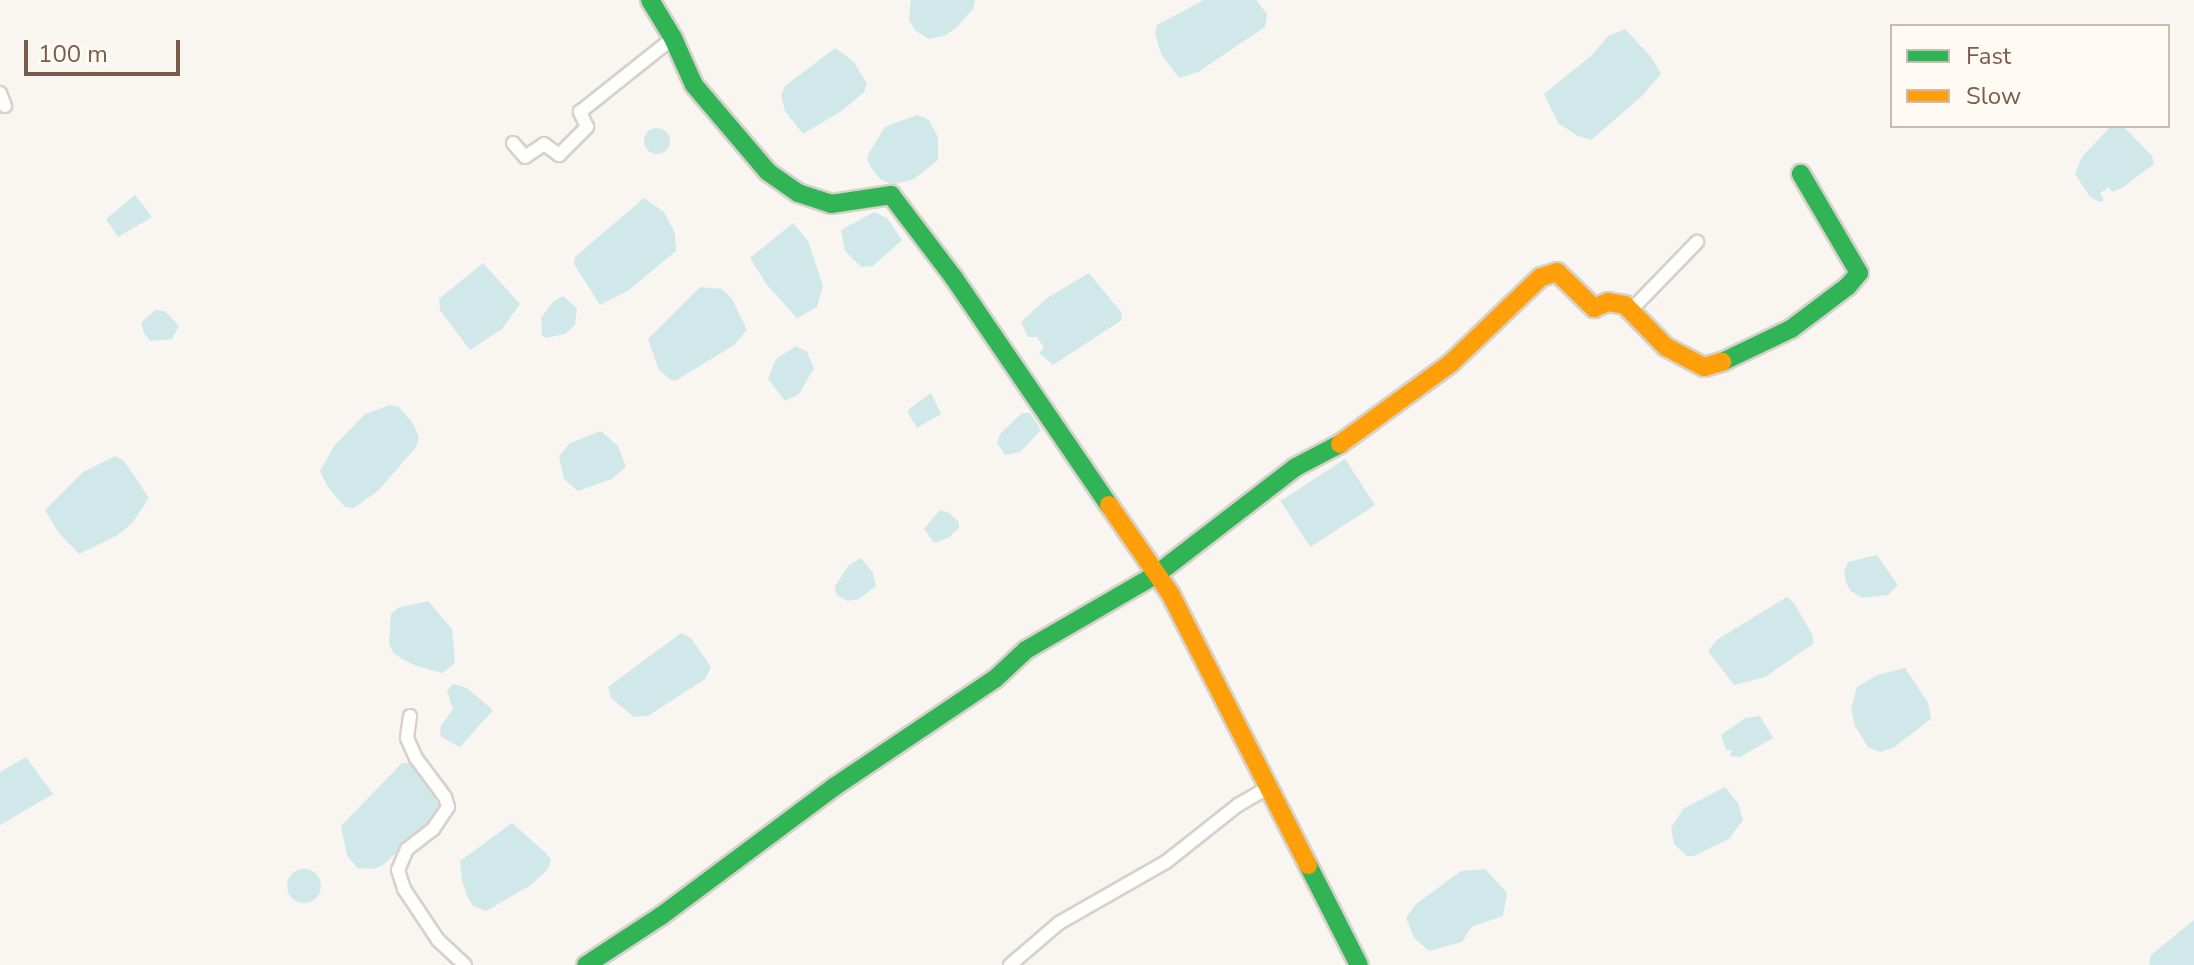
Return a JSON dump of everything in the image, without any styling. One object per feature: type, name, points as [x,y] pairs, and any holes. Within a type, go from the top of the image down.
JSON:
[{"type":"street","points":[[650,0],[673,38],[694,85],[768,172],[798,193],[831,204],[891,195],[954,278],[1157,574],[1359,965]]},
{"type":"street","points":[[513,143],[525,157],[544,144],[559,155],[587,127],[580,112],[673,38]]},
{"type":"street","points":[[0,79],[3,83],[2,96]]},
{"type":"street","points":[[586,965],[661,916],[834,787],[995,679],[1026,650],[1157,574],[1296,467],[1339,445],[1391,410],[1451,363],[1541,277],[1557,272],[1573,284],[1594,308],[1608,302],[1625,305],[1666,347],[1709,367],[1783,333],[1822,307],[1859,273],[1801,174]]},
{"type":"street","points":[[1631,310],[1697,242]]},
{"type":"street","points":[[410,716],[407,738],[411,748],[448,807],[433,829],[407,849],[398,870],[404,889],[438,940],[465,965]]},
{"type":"street","points":[[1010,965],[1059,923],[1166,862],[1238,805],[1269,787]]},
{"type":"water","points":[[911,0],[975,0],[973,9],[956,28],[944,36],[929,39],[916,31],[909,20]]},
{"type":"water","points":[[1204,0],[1256,0],[1267,14],[1265,27],[1198,72],[1179,78],[1161,54],[1155,33],[1157,25]]},
{"type":"water","points":[[1625,29],[1651,57],[1661,74],[1642,96],[1591,140],[1578,136],[1558,123],[1544,94],[1592,55],[1608,36]]},
{"type":"water","points":[[835,48],[853,61],[867,84],[864,92],[843,110],[803,134],[785,111],[781,96],[785,86]]},
{"type":"water","points":[[917,115],[929,120],[938,137],[938,160],[914,179],[892,185],[880,179],[872,169],[867,159],[869,153],[885,127]]},
{"type":"water","points":[[657,128],[666,132],[670,141],[666,150],[657,154],[648,150],[644,141],[648,132]]},
{"type":"water","points":[[2109,128],[2125,128],[2152,156],[2154,164],[2122,188],[2112,192],[2109,187],[2100,193],[2104,200],[2100,202],[2090,197],[2075,174],[2082,157]]},
{"type":"water","points":[[135,195],[152,217],[118,237],[106,219]]},
{"type":"water","points":[[644,198],[664,212],[675,233],[676,251],[629,290],[600,305],[574,264],[575,257]]},
{"type":"water","points":[[874,212],[887,218],[902,240],[873,266],[861,267],[845,251],[841,230]]},
{"type":"water","points":[[793,223],[808,241],[823,286],[817,307],[797,318],[767,285],[750,258]]},
{"type":"water","points":[[483,263],[520,304],[502,329],[470,350],[440,310],[439,299]]},
{"type":"water","points":[[1089,273],[1121,312],[1122,320],[1053,365],[1039,353],[1044,348],[1037,337],[1028,337],[1021,322],[1047,298]]},
{"type":"water","points":[[700,287],[722,289],[732,299],[747,330],[734,345],[677,380],[671,380],[659,370],[648,339]]},
{"type":"water","points":[[563,296],[577,308],[575,325],[565,334],[546,338],[542,335],[541,318],[553,302]]},
{"type":"water","points":[[155,310],[165,311],[179,326],[172,339],[150,341],[144,333],[141,323]]},
{"type":"water","points":[[796,346],[807,352],[814,368],[799,394],[785,401],[768,379],[776,359]]},
{"type":"water","points":[[931,393],[941,414],[917,428],[908,413],[909,409]]},
{"type":"water","points":[[390,405],[399,407],[412,422],[419,437],[416,447],[379,490],[354,508],[345,507],[327,486],[320,471],[334,446],[365,414]]},
{"type":"water","points":[[1022,413],[1030,413],[1041,430],[1020,452],[1005,455],[997,443],[1000,434]]},
{"type":"water","points":[[601,431],[618,446],[626,467],[612,479],[578,491],[564,479],[559,456],[570,443]]},
{"type":"water","points":[[115,456],[124,461],[149,498],[133,522],[118,535],[79,554],[58,532],[45,510],[83,472]]},
{"type":"water","points":[[1345,459],[1375,505],[1310,547],[1280,501]]},
{"type":"water","points":[[940,510],[959,522],[959,528],[948,538],[934,543],[924,529]]},
{"type":"water","points":[[1877,555],[1898,585],[1888,595],[1862,598],[1851,591],[1844,572],[1848,562]]},
{"type":"water","points":[[861,558],[873,573],[876,586],[859,599],[847,601],[836,594],[835,586],[849,565]]},
{"type":"water","points":[[1787,597],[1794,603],[1813,636],[1813,644],[1765,677],[1734,685],[1708,651],[1718,639]]},
{"type":"water","points":[[428,601],[452,629],[455,663],[442,673],[414,665],[394,654],[389,644],[391,614],[398,608]]},
{"type":"water","points":[[681,633],[691,638],[711,667],[705,679],[648,716],[634,717],[611,698],[608,687]]},
{"type":"water","points":[[1905,668],[1928,703],[1931,719],[1893,748],[1880,752],[1868,747],[1855,726],[1851,709],[1857,687],[1877,675]]},
{"type":"water","points":[[453,684],[467,688],[493,710],[460,747],[440,736],[441,726],[453,709],[447,691]]},
{"type":"water","points":[[1760,716],[1773,738],[1740,757],[1730,756],[1732,750],[1726,750],[1721,735],[1745,718]]},
{"type":"water","points":[[26,757],[53,794],[0,825],[0,772]]},
{"type":"water","points":[[402,763],[415,763],[439,806],[439,815],[383,865],[374,869],[357,868],[347,855],[341,826]]},
{"type":"water","points":[[1725,787],[1738,803],[1743,820],[1729,839],[1694,856],[1687,856],[1674,844],[1671,828],[1683,809]]},
{"type":"water","points":[[512,823],[551,860],[548,869],[531,885],[486,911],[473,906],[468,898],[460,861]]},
{"type":"water","points":[[304,869],[316,874],[321,886],[316,898],[304,903],[292,898],[287,886],[292,874]]},
{"type":"water","points":[[1485,869],[1507,893],[1503,916],[1471,927],[1462,942],[1429,951],[1414,938],[1406,918],[1416,904],[1461,871]]},
{"type":"water","points":[[2194,920],[2194,965],[2149,965],[2151,955]]},
{"type":"traffic: fast","points":[[650,0],[673,38],[694,85],[768,172],[798,193],[831,204],[891,195],[954,278],[1109,505]]},
{"type":"traffic: fast","points":[[1722,362],[1791,329],[1848,286],[1859,273],[1801,174]]},
{"type":"traffic: fast","points":[[586,965],[661,916],[834,787],[995,679],[1026,650],[1157,574],[1296,467],[1340,444]]},
{"type":"traffic: fast","points":[[1308,865],[1359,965]]},
{"type":"traffic: slow","points":[[1340,444],[1451,363],[1541,277],[1557,272],[1594,308],[1608,302],[1625,305],[1666,347],[1704,367],[1722,362]]},
{"type":"traffic: slow","points":[[1109,505],[1171,595],[1308,865]]}]
